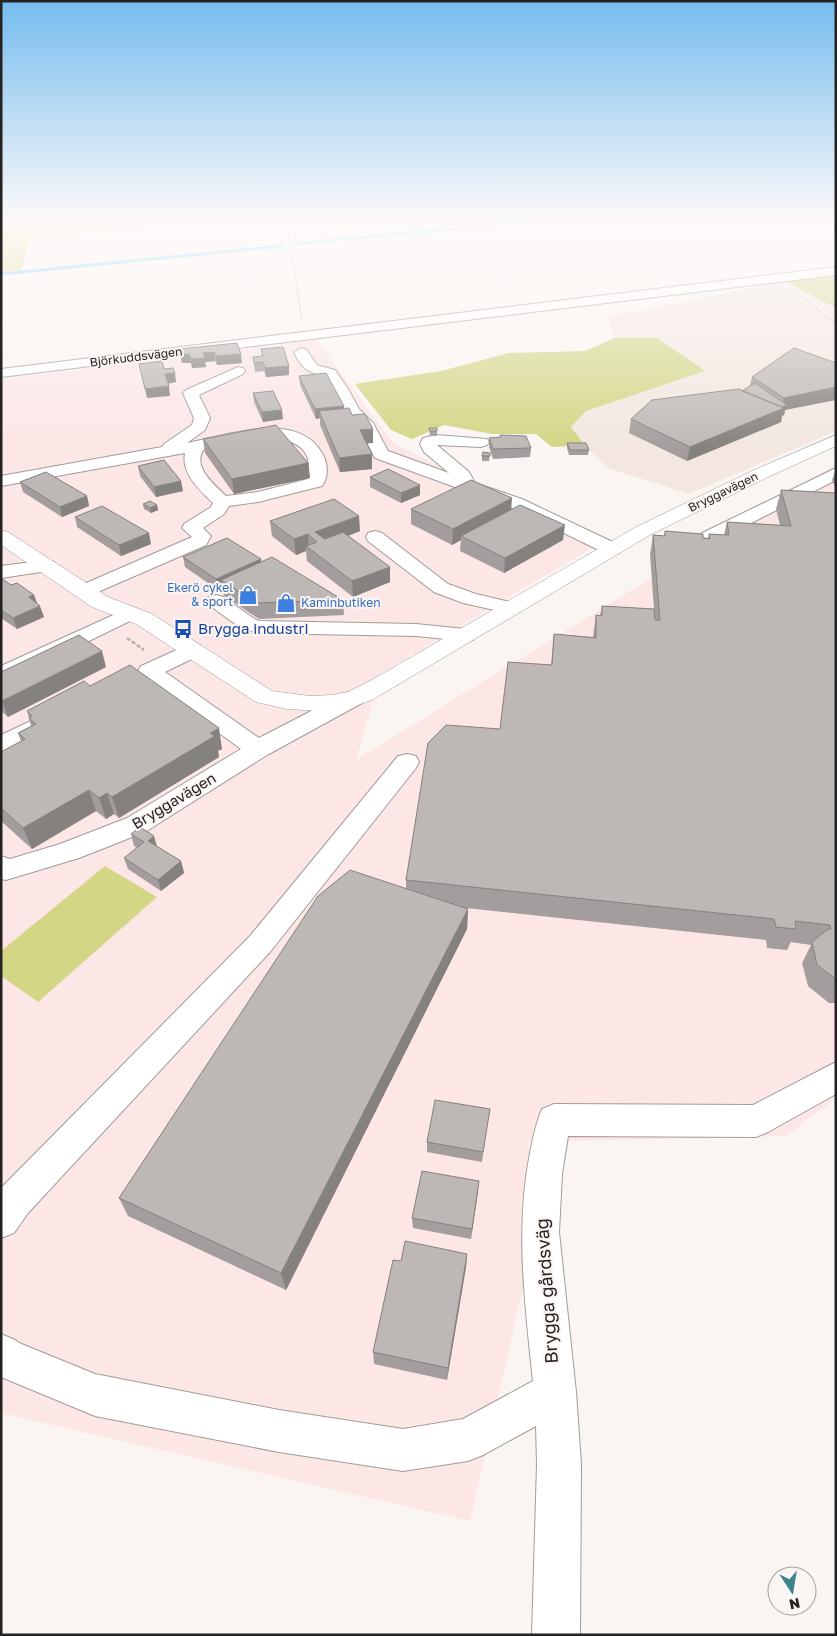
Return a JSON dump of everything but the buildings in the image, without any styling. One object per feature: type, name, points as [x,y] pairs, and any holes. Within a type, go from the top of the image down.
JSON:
[{"type":"main road","name":"Bryggavägen","points":[[1,536],[100,602],[144,619],[265,697],[309,704],[330,703],[354,698],[643,531],[760,474],[836,440]]},
{"type":"street","name":"Björkuddsvägen","points":[[1,373],[303,344],[638,297]]},
{"type":"street","points":[[303,344],[305,361],[314,370],[330,373],[341,389],[352,411],[365,423],[381,454],[516,502],[612,549]]},
{"type":"street","points":[[166,451],[199,427],[202,418],[191,393],[238,371]]},
{"type":"street","points":[[1,482],[255,435],[284,433],[302,438],[315,453],[320,468],[316,482],[258,497],[222,502]]},
{"type":"street","points":[[468,486],[463,476],[430,448],[428,444],[430,441],[436,440],[481,442]]},
{"type":"street","points":[[197,446],[191,453],[190,463],[204,484],[222,502]]},
{"type":"street","points":[[709,537],[836,473]]},
{"type":"street","points":[[84,591],[199,541],[202,536],[191,528],[218,510],[222,502]]},
{"type":"street","points":[[375,538],[441,588],[470,599],[512,608]]},
{"type":"street","points":[[1,572],[46,566]]},
{"type":"street","points":[[1,675],[131,614]]},
{"type":"street","points":[[192,650],[141,675],[258,749]]},
{"type":"street","name":"Bryggavägen","points":[[1,866],[6,870],[69,851],[136,825],[258,749],[354,698]]},
{"type":"street","points":[[1,1220],[15,1200],[260,944],[407,762]]},
{"type":"street","name":"Brygga gårdsväg","points":[[556,1635],[559,1464],[555,1392],[540,1232],[544,1174],[554,1120],[756,1121],[836,1077]]},
{"type":"street","points":[[1,1354],[5,1358],[94,1395],[278,1431],[403,1450],[468,1440],[555,1392]]},
{"type":"lane","points":[[216,601],[249,625],[260,627],[416,630],[465,635]]},
{"type":"lane","points":[[1,745],[71,710]]},
{"type":"path","points":[[297,297],[303,344]]},
{"type":"path","points":[[802,297],[836,324]]},
{"type":"shaded area","points":[[705,297],[816,297],[836,308],[836,431],[689,494],[608,468],[590,451],[571,427],[586,411],[705,371],[657,338],[615,338],[608,317]]},
{"type":"shaded area","points":[[317,340],[394,444],[599,544],[381,673],[356,760],[836,464],[836,1098],[786,1136],[529,1142],[523,1288],[470,1521],[1,1413],[1,379]]},
{"type":"green space","points":[[816,297],[836,297],[836,308]]},
{"type":"green space","points":[[615,338],[657,338],[705,371],[586,411],[571,427],[585,445],[552,447],[536,434],[492,434],[444,425],[412,439],[391,430],[355,384],[441,371],[509,353],[585,351]]},
{"type":"green space","points":[[105,866],[157,897],[38,1002],[1,976],[1,951]]},
{"type":"place","name":"Ekerö cykel & sport","points":[[248,595]]},
{"type":"place","name":"Kaminbutiken","points":[[286,603]]},
{"type":"place","name":"Brygga industri","points":[[183,629]]}]
